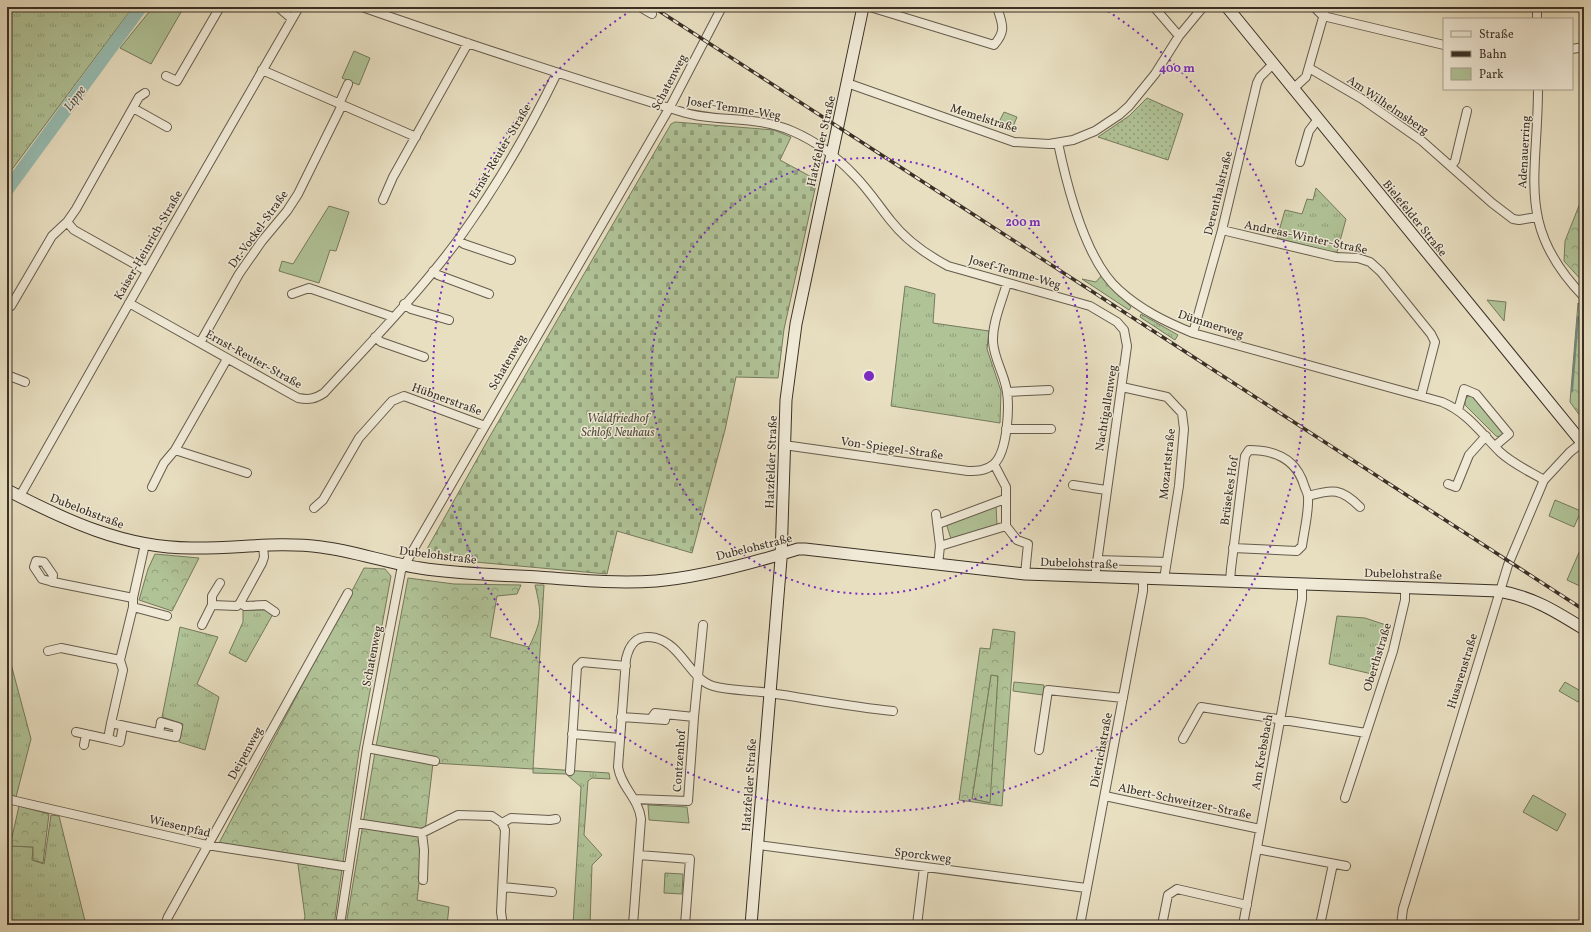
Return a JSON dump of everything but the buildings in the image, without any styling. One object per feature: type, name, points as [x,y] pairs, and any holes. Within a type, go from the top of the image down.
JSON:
[{"type":"main road","name":"Hatzfelder Straße","points":[[752,925],[769,692],[781,554],[786,400],[794,332],[863,7]]},
{"type":"main road","name":"Bielefelder Straße","points":[[1227,7],[1583,443]]},
{"type":"main road","name":"Dubelohstraße","points":[[7,490],[62,518],[106,535],[145,544],[189,548],[296,544],[322,547],[404,565],[436,570],[531,577],[638,582],[686,576],[798,549],[1025,574],[1499,591],[1533,599],[1550,607],[1584,629]]},
{"type":"street","points":[[166,76],[177,81],[220,7]]},
{"type":"street","points":[[278,7],[291,18]]},
{"type":"street","name":"Kaiser-Heinrich-Straße","points":[[20,496],[291,18],[299,7]]},
{"type":"street","name":"Josef-Temme-Weg","points":[[362,7],[557,73],[679,111],[775,125],[792,131],[831,154],[855,175],[892,223],[919,247],[948,266],[1090,306],[1117,322],[1124,330]]},
{"type":"street","points":[[640,7],[652,14]]},
{"type":"street","name":"Schatenweg","points":[[340,925],[367,748],[400,574],[670,107],[722,7]]},
{"type":"street","points":[[870,7],[994,45],[1002,36],[1003,28],[997,7]]},
{"type":"street","points":[[1154,7],[1179,36]]},
{"type":"street","name":"Memelstraße","points":[[847,83],[1014,142],[1034,144],[1058,143],[1073,140],[1095,131],[1120,115],[1140,94],[1155,74],[1179,36],[1203,7]]},
{"type":"street","points":[[1314,7],[1323,16],[1443,45]]},
{"type":"street","points":[[1294,88],[1306,77],[1326,7]]},
{"type":"street","points":[[1537,7],[1537,18]]},
{"type":"street","points":[[383,200],[393,177],[468,43]]},
{"type":"street","points":[[1573,49],[1584,47]]},
{"type":"street","name":"Derenthalstraße","points":[[1193,333],[1222,230],[1257,83],[1260,77],[1273,64]]},
{"type":"street","name":"Am Wilhelmsberg","points":[[1309,68],[1367,103],[1422,141],[1492,203],[1513,219],[1519,220],[1537,217]]},
{"type":"street","points":[[262,70],[416,137]]},
{"type":"street","name":"Ernst-Reuter-Straße","points":[[129,303],[298,398],[308,400],[317,397],[324,393],[393,317],[458,240],[534,121],[557,73]]},
{"type":"street","name":"Dr.-Vockel-Straße","points":[[200,343],[239,274],[262,241],[287,211],[298,194],[348,84]]},
{"type":"street","name":"Adenauerring","points":[[1538,90],[1534,179],[1537,217],[1547,246],[1553,258],[1564,274],[1584,297]]},
{"type":"street","points":[[7,308],[11,306],[52,236],[67,222],[76,209],[139,97],[145,93]]},
{"type":"street","points":[[133,108],[167,126]]},
{"type":"street","points":[[1451,166],[1455,161],[1467,111]]},
{"type":"street","points":[[1300,162],[1309,131],[1318,120]]},
{"type":"street","name":"Dümmerweg","points":[[1058,143],[1065,174],[1077,213],[1104,274],[1119,290],[1155,316],[1193,333],[1442,402],[1458,410],[1516,465],[1544,480]]},
{"type":"street","points":[[67,222],[74,230],[147,271]]},
{"type":"street","name":"Andreas-Winter-Straße","points":[[1222,230],[1336,257],[1358,258],[1376,267],[1432,334],[1435,342],[1420,396]]},
{"type":"street","points":[[458,240],[464,244],[511,260]]},
{"type":"street","points":[[433,271],[438,275],[489,294]]},
{"type":"street","points":[[1007,283],[994,331],[993,342],[1007,392],[1006,429],[1001,453],[994,464],[1006,487],[1006,526],[1017,540],[1028,544],[1025,574]]},
{"type":"street","points":[[292,294],[309,288],[393,317]]},
{"type":"street","points":[[404,304],[411,309],[449,320]]},
{"type":"street","name":"Nachtigallenweg","points":[[1095,577],[1106,490],[1128,346],[1124,330]]},
{"type":"street","points":[[375,337],[381,342],[424,357]]},
{"type":"street","points":[[152,487],[164,463],[175,450],[227,359]]},
{"type":"street","points":[[7,374],[25,382]]},
{"type":"street","name":"Mozartstraße","points":[[1122,387],[1167,397],[1182,413],[1184,429],[1179,486],[1164,580]]},
{"type":"street","points":[[1458,410],[1464,389],[1476,394],[1509,434],[1495,446]]},
{"type":"street","points":[[1007,392],[1049,390]]},
{"type":"street","name":"Hübnerstraße","points":[[314,508],[323,500],[359,438],[392,401],[399,397],[404,396],[485,426]]},
{"type":"street","points":[[1006,429],[1051,429]]},
{"type":"street","points":[[1448,484],[1456,488],[1469,455],[1486,436]]},
{"type":"street","name":"Husarenstraße","points":[[1401,925],[1403,909],[1499,591],[1513,553],[1544,480],[1570,452],[1583,443]]},
{"type":"street","name":"Von-Spiegel-Straße","points":[[784,445],[968,471],[982,470],[994,464]]},
{"type":"street","points":[[175,450],[247,473]]},
{"type":"street","name":"Brüsekes Hof","points":[[1230,581],[1233,548],[1245,456],[1249,450],[1261,450],[1278,454],[1290,461],[1302,479],[1308,496],[1302,546],[1297,551],[1233,548]]},
{"type":"street","points":[[1073,485],[1106,490]]},
{"type":"street","points":[[1308,496],[1324,492],[1339,492],[1348,495],[1360,507]]},
{"type":"street","points":[[938,524],[1006,498]]},
{"type":"street","points":[[936,514],[940,546],[938,565]]},
{"type":"street","points":[[940,546],[1006,526]]},
{"type":"street","points":[[108,739],[123,670],[120,660],[133,607],[133,598],[145,544]]},
{"type":"street","points":[[212,605],[237,606],[240,603],[262,563],[264,557],[263,545]]},
{"type":"street","points":[[1097,560],[1166,562]]},
{"type":"street","name":"Dietrichstraße","points":[[1080,925],[1123,698],[1143,578]]},
{"type":"street","points":[[52,582],[133,598]]},
{"type":"street","points":[[202,625],[212,605],[212,596],[220,583]]},
{"type":"street","name":"Am Krebsbach","points":[[1243,925],[1302,599],[1302,584]]},
{"type":"street","name":"Oberthstraße","points":[[1345,798],[1397,637],[1405,600],[1405,587]]},
{"type":"street","name":"Deipenweg","points":[[165,925],[207,845],[348,593]]},
{"type":"street","points":[[240,603],[245,606],[265,606],[275,612]]},
{"type":"street","points":[[133,607],[166,616]]},
{"type":"street","name":"Contzenhof","points":[[634,799],[688,801],[694,716],[703,625]]},
{"type":"street","points":[[633,925],[641,819],[640,809],[620,777],[618,767],[626,666],[631,644],[641,637],[657,638],[675,649],[698,676],[712,686],[769,692],[870,709],[893,711]]},
{"type":"street","points":[[48,651],[60,648],[120,660]]},
{"type":"street","points":[[570,771],[577,667],[582,662],[626,666]]},
{"type":"street","points":[[1039,750],[1048,690],[1123,698]]},
{"type":"street","points":[[1183,739],[1201,707],[1366,733]]},
{"type":"street","name":"Contzenhof","points":[[622,717],[651,719],[655,713],[694,716]]},
{"type":"street","points":[[111,723],[159,733]]},
{"type":"street","points":[[76,732],[120,742],[123,726]]},
{"type":"street","points":[[84,745],[86,734]]},
{"type":"street","points":[[572,734],[620,738]]},
{"type":"street","points":[[367,748],[435,761]]},
{"type":"street","name":"Albert-Schweitzer-Straße","points":[[1105,796],[1260,829]]},
{"type":"street","name":"Wiesenpfad","points":[[7,799],[207,845],[349,867]]},
{"type":"street","points":[[356,824],[422,833],[458,815],[492,816],[502,823],[505,830],[501,912],[503,925]]},
{"type":"street","points":[[502,823],[512,818],[556,819]]},
{"type":"street","points":[[422,833],[424,850],[423,880]]},
{"type":"street","name":"Sporckweg","points":[[758,845],[924,868],[1086,888]]},
{"type":"street","points":[[1257,849],[1346,866]]},
{"type":"street","points":[[639,855],[690,860],[685,925]]},
{"type":"street","points":[[1320,925],[1333,864]]},
{"type":"street","points":[[917,925],[924,868]]},
{"type":"street","points":[[503,887],[552,892]]},
{"type":"street","points":[[1162,925],[1168,895],[1177,889],[1247,905]]},
{"type":"green space","points":[[14,7],[133,7],[7,176],[7,18]]},
{"type":"green space","points":[[153,7],[184,7],[151,64],[120,48]]},
{"type":"green space","points":[[354,51],[370,58],[359,85],[342,78]]},
{"type":"green space","points":[[1147,98],[1183,114],[1168,160],[1098,137],[1129,116]]},
{"type":"green space","points":[[1004,112],[1017,117],[1012,129],[998,124]]},
{"type":"green space","name":"Waldfriedhof Schloß Neuhaus","points":[[675,122],[774,130],[791,137],[780,160],[817,180],[784,329],[778,378],[736,377],[725,430],[692,553],[617,531],[607,574],[431,558],[427,549],[490,436],[671,124]]},
{"type":"green space","points":[[1316,188],[1346,219],[1337,252],[1330,252],[1277,238],[1285,210],[1302,214],[1307,199],[1313,200]]},
{"type":"green space","points":[[1584,193],[1584,283],[1564,261],[1565,241]]},
{"type":"green space","points":[[329,206],[349,212],[336,251],[330,250],[319,283],[279,271],[282,261],[293,264]]},
{"type":"green space","points":[[1101,276],[1131,307],[1129,310],[1082,279],[1096,282]]},
{"type":"green space","points":[[905,286],[935,294],[933,323],[989,331],[987,349],[1001,391],[1000,423],[891,406]]},
{"type":"green space","points":[[1487,300],[1506,302],[1504,321]]},
{"type":"green space","points":[[1578,303],[1584,310],[1583,420],[1570,402]]},
{"type":"green space","points":[[1141,314],[1178,335],[1175,340],[1140,317]]},
{"type":"green space","points":[[1468,396],[1472,396],[1502,431],[1503,434],[1500,437],[1496,436],[1465,405],[1465,400]]},
{"type":"green space","points":[[1555,500],[1581,511],[1574,527],[1549,516]]},
{"type":"green space","points":[[996,505],[997,525],[951,539],[946,523]]},
{"type":"green space","points":[[1584,541],[1584,588],[1567,580]]},
{"type":"green space","points":[[155,554],[199,558],[172,611],[139,600],[148,569]]},
{"type":"green space","points":[[364,568],[385,569],[391,576],[359,751],[334,925],[303,925],[305,917],[297,857],[218,845]]},
{"type":"green space","points":[[408,578],[454,584],[521,585],[517,594],[497,596],[490,637],[529,647],[540,617],[535,585],[544,585],[533,769],[433,763],[417,900],[449,907],[447,925],[346,925],[375,752]]},
{"type":"green space","points":[[243,610],[266,610],[273,614],[246,662],[229,653],[243,622]]},
{"type":"green space","points":[[1337,616],[1365,618],[1386,625],[1372,674],[1329,664]]},
{"type":"green space","points":[[180,627],[218,637],[197,684],[219,697],[205,750],[179,742],[183,724],[162,717]]},
{"type":"green space","points":[[993,629],[1015,632],[1002,806],[959,800],[980,648],[990,649]],"holes":[[[991,675],[998,676],[990,803],[972,799]]]},
{"type":"green space","points":[[7,649],[31,739],[16,797],[7,796]]},
{"type":"green space","points":[[991,675],[998,676],[991,803],[972,799]]},
{"type":"green space","points":[[1014,682],[1044,685],[1043,695],[1013,691]]},
{"type":"green space","points":[[1565,682],[1584,693],[1578,702],[1559,691]]},
{"type":"green space","points":[[533,768],[609,773],[610,779],[592,778],[588,781],[584,835],[602,855],[592,865],[590,925],[573,925],[581,787],[566,774],[533,773]]},
{"type":"green space","points":[[1533,795],[1566,814],[1557,831],[1523,812]]},
{"type":"green space","points":[[648,805],[687,807],[689,823],[649,820]]},
{"type":"green space","points":[[19,806],[49,814],[43,863],[33,860],[33,847],[10,846]]},
{"type":"green space","points":[[51,815],[59,816],[86,925],[7,925],[7,857],[9,857],[10,846],[33,847],[32,860],[44,864]]},
{"type":"green space","points":[[665,873],[683,874],[682,894],[664,893]]},
{"type":"waterway","name":"Lippe","points":[[7,190],[141,7]]},
{"type":"waterway","points":[[1582,282],[1584,272]]},
{"type":"waterway","points":[[1572,391],[1578,317]]},
{"type":"railway","points":[[653,7],[1584,610]]}]
